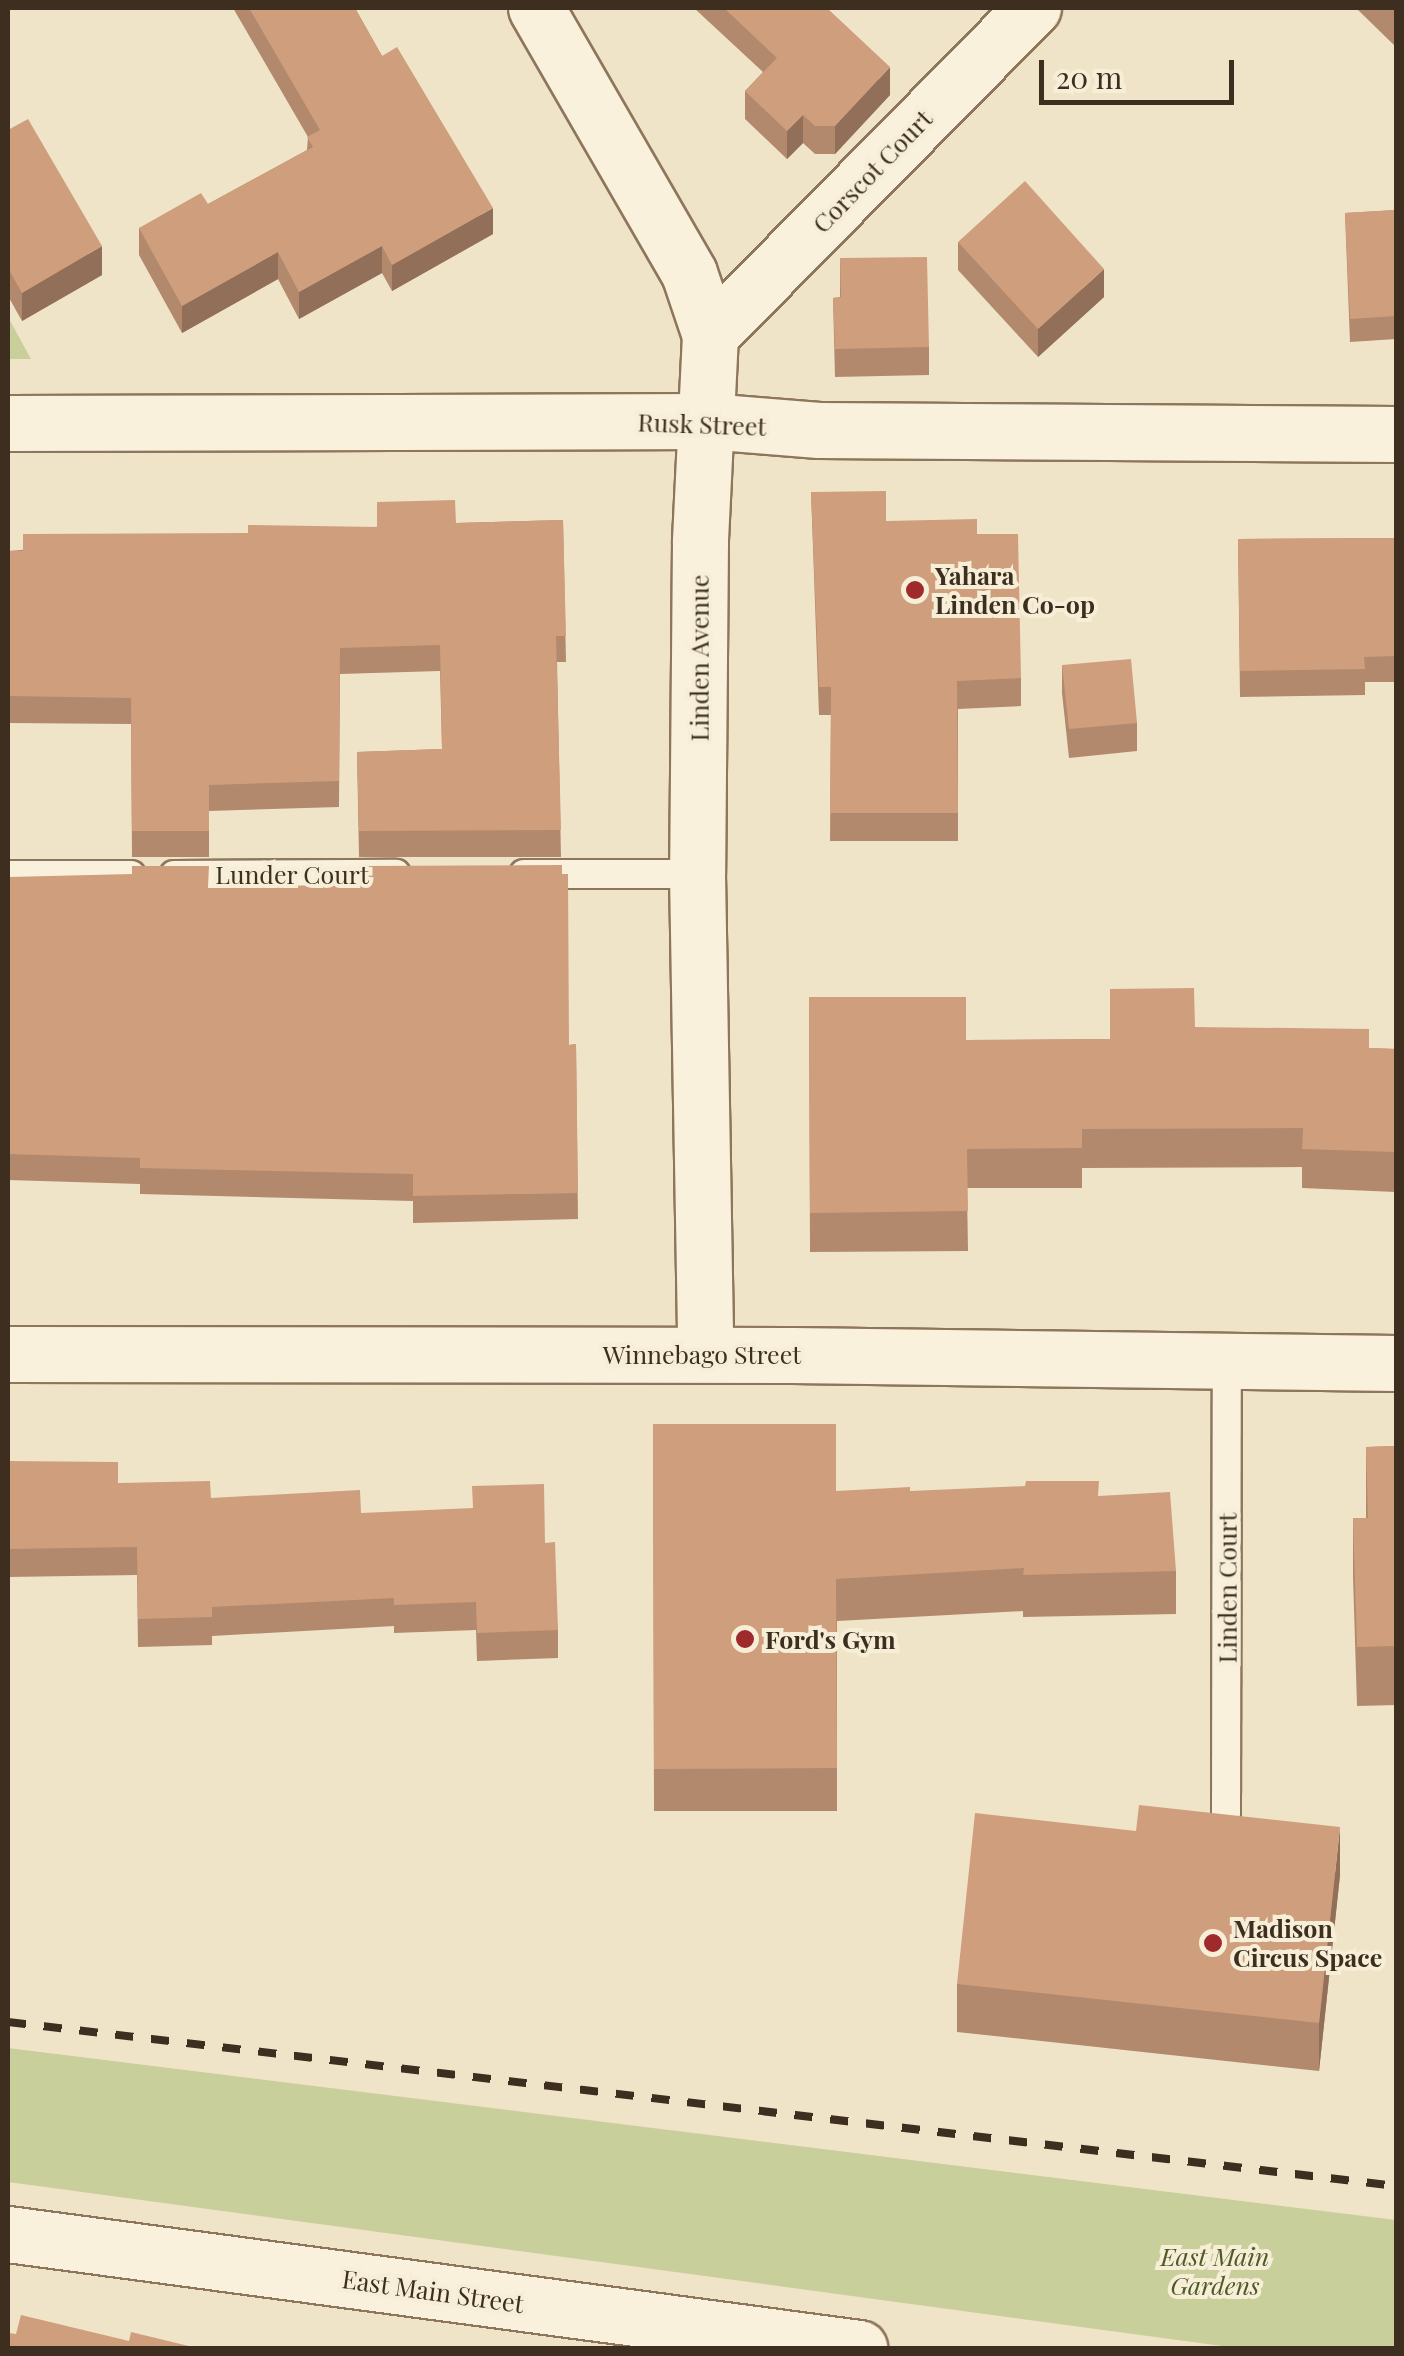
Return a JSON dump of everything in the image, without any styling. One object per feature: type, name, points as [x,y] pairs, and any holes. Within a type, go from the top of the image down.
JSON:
[{"type":"street","name":"Linden Avenue","points":[[536,8],[688,273],[710,335],[700,543],[697,874],[706,1354]]},
{"type":"street","name":"Corscot Court","points":[[710,335],[1032,8]]},
{"type":"street","name":"Rusk Street","points":[[8,422],[707,421],[819,430],[1396,434]]},
{"type":"street","name":"Winnebago Street","points":[[8,1354],[706,1354],[1396,1363]]},
{"type":"street","name":"East Main Street","points":[[8,2234],[859,2348]]},
{"type":"lane","name":"Lunder Court","points":[[8,876],[422,874]]},
{"type":"lane","points":[[501,874],[697,874]]},
{"type":"lane","name":"Linden Court","points":[[1226,1362],[1226,1814]]},
{"type":"green space","points":[[8,317],[31,359],[8,359]]},
{"type":"green space","name":"East Main Gardens","points":[[8,2048],[1396,2220],[1396,2348],[1237,2348],[8,2182]]},
{"type":"building","points":[[249,8],[355,8],[382,56],[397,47],[493,208],[392,265],[382,246],[299,292],[278,252],[182,306],[139,228],[201,193],[208,204],[313,147],[307,137],[320,130]]},
{"type":"building","points":[[724,8],[827,8],[890,67],[835,126],[815,126],[803,115],[787,131],[745,91],[777,58]]},
{"type":"building","points":[[28,119],[102,246],[22,293],[8,268],[8,130]]},
{"type":"building","points":[[1025,181],[1104,269],[1038,329],[958,242]]},
{"type":"building","points":[[1396,210],[1396,316],[1350,319],[1345,213]]},
{"type":"building","points":[[927,257],[929,347],[835,349],[833,298],[841,297],[840,258]]},
{"type":"building","points":[[886,491],[886,521],[977,519],[977,534],[1018,534],[1021,678],[957,681],[958,813],[830,813],[831,687],[819,687],[811,492]]},
{"type":"building","points":[[455,500],[456,523],[563,520],[566,636],[556,636],[561,830],[359,831],[357,752],[442,749],[440,645],[340,648],[339,781],[209,785],[209,831],[132,831],[131,698],[8,696],[8,551],[23,551],[23,534],[248,533],[248,525],[377,527],[377,502]]},
{"type":"building","points":[[1396,538],[1396,656],[1364,657],[1365,669],[1240,671],[1238,539]]},
{"type":"building","points":[[1131,659],[1137,723],[1069,729],[1062,665]]},
{"type":"building","points":[[562,865],[562,874],[568,874],[569,1045],[576,1044],[578,1193],[413,1196],[413,1174],[140,1168],[140,1158],[8,1154],[8,877],[132,874],[132,866],[209,866],[208,888],[361,884],[361,866]]},
{"type":"building","points":[[1194,988],[1195,1027],[1369,1029],[1369,1048],[1396,1049],[1396,1152],[1302,1149],[1303,1128],[1082,1129],[1082,1148],[967,1149],[968,1211],[810,1213],[809,997],[966,997],[966,1040],[1110,1039],[1110,989]]},
{"type":"building","name":"Ford's Gym","points":[[653,1424],[836,1424],[836,1491],[1099,1481],[1098,1496],[1170,1492],[1176,1571],[1023,1575],[1024,1568],[836,1579],[837,1768],[654,1769]]},
{"type":"building","points":[[1396,1446],[1396,1646],[1357,1647],[1353,1518],[1368,1518],[1366,1447]]},
{"type":"building","points":[[8,1461],[118,1462],[118,1483],[210,1481],[211,1498],[360,1490],[361,1513],[473,1508],[472,1486],[544,1484],[545,1543],[555,1542],[558,1630],[477,1633],[476,1602],[394,1605],[394,1598],[212,1607],[212,1617],[138,1619],[137,1547],[8,1549]]},
{"type":"building","points":[[1139,1805],[1340,1827],[1319,2023],[957,1984],[975,1813],[1136,1831]]},
{"type":"building","points":[[21,2315],[129,2341],[131,2332],[197,2348],[8,2348],[9,2333],[16,2334]]},
{"type":"railway","points":[[8,2022],[1396,2186]]},
{"type":"place","name":"Yahara Linden Co-op","points":[[915,590]]},
{"type":"place","name":"Ford's Gym","points":[[745,1639]]},
{"type":"place","name":"Madison Circus Space","points":[[1213,1943]]}]
